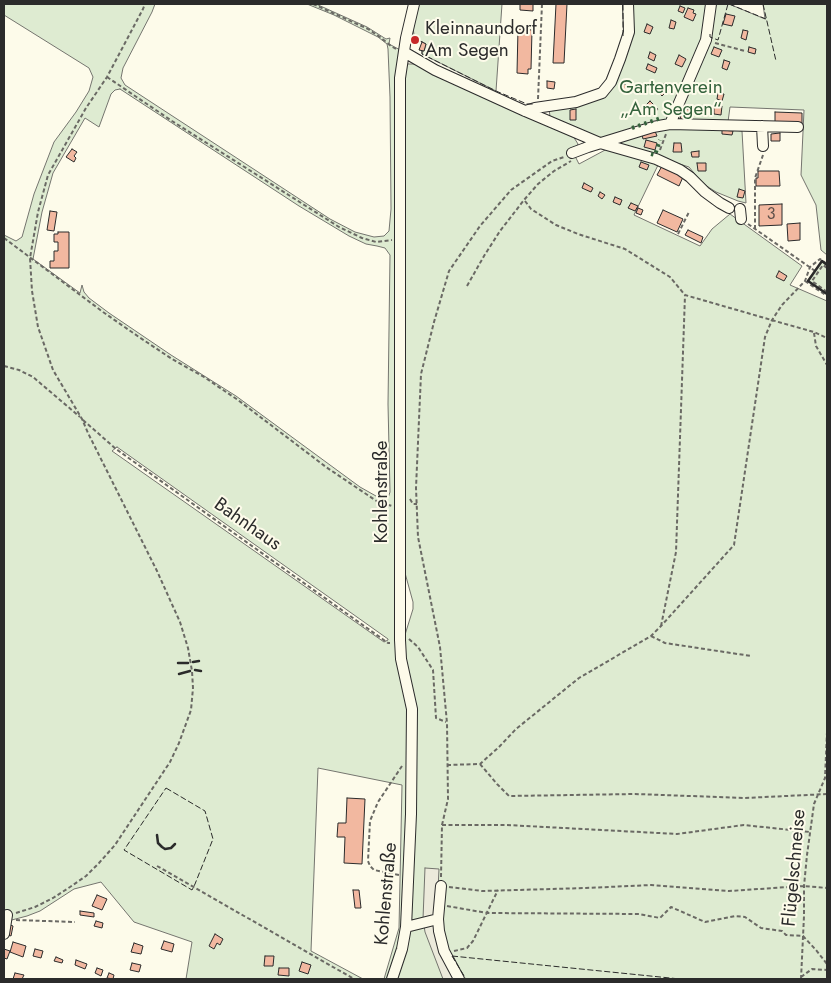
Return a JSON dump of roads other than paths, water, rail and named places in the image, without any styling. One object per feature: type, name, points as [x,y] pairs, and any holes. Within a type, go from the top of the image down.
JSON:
[{"type":"street","name":"Kohlenstraße","points":[[392,979],[402,949],[406,927],[411,814],[412,709],[401,659],[404,639],[400,509],[400,78],[414,4]]},
{"type":"street","points":[[525,111],[576,102],[602,93],[611,82],[629,32],[628,4]]},
{"type":"street","points":[[670,124],[706,40],[711,4]]},
{"type":"street","points":[[404,52],[435,70],[600,143],[656,159],[685,173],[705,192],[729,208]]},
{"type":"street","points":[[572,153],[653,127],[670,124],[798,128]]},
{"type":"street","points":[[762,126],[763,146]]},
{"type":"street","points":[[441,886],[438,919],[439,931],[444,951],[458,979]]},
{"type":"street","points":[[4,934],[7,917]]},
{"type":"street","points":[[406,927],[438,919]]},
{"type":"place","name":"Kleinnaundorf Am Segen","points":[[415,40]]},
{"type":"park label","name":"Gartenverein „Am Segen“","points":[[671,99]]}]
